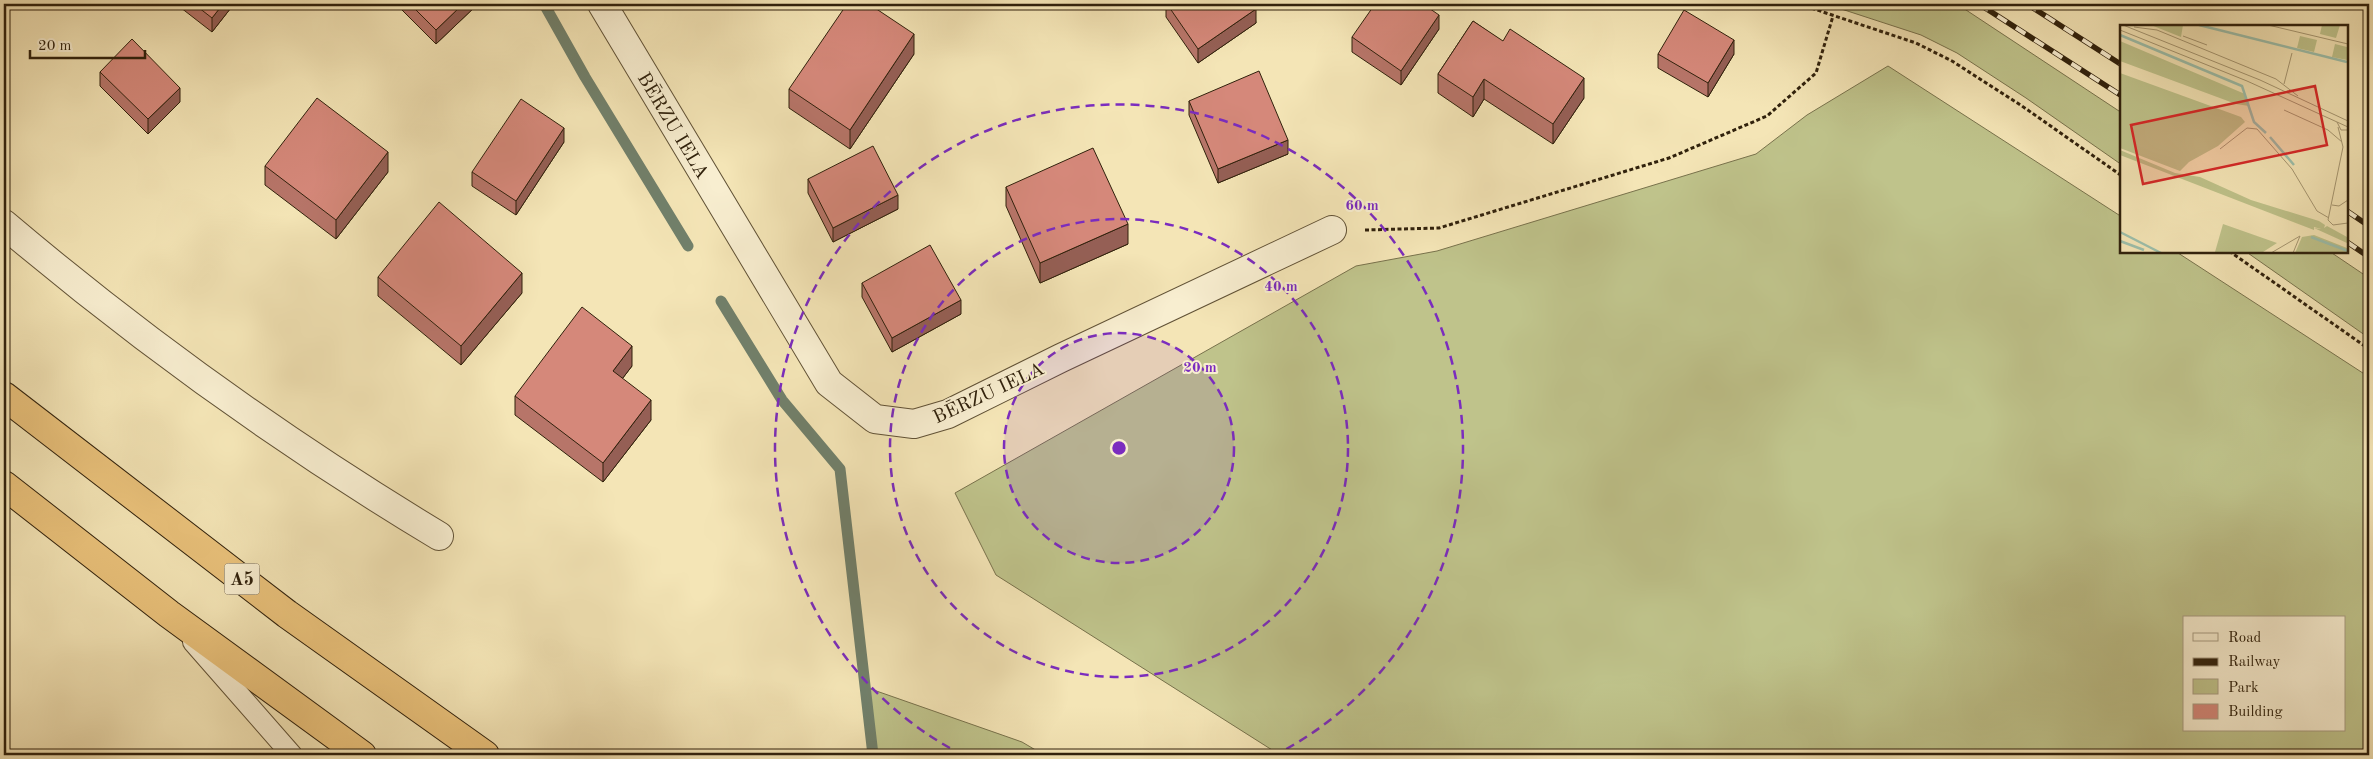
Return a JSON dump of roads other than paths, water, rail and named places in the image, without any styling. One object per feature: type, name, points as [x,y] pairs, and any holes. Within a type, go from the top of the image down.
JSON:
[{"type":"highway","name":"A5","points":[[4,396],[287,614],[485,755]]},
{"type":"highway","points":[[4,485],[169,614],[362,755]]},
{"type":"street","name":"BĒRZU IELA","points":[[602,4],[829,383],[875,419],[914,424],[948,414],[1061,358],[1332,230]]},
{"type":"street","points":[[4,224],[138,332],[288,440],[367,493],[439,536]]},
{"type":"lane","points":[[169,614],[292,755]]},
{"type":"waterway","points":[[544,4],[585,77],[688,246]]},
{"type":"waterway","points":[[721,301],[782,400],[840,469],[873,755]]},
{"type":"railway","points":[[1979,4],[2120,95]]},
{"type":"railway","points":[[2027,4],[2120,64]]},
{"type":"railway","points":[[2348,212],[2369,226]]},
{"type":"railway","points":[[2348,243],[2369,257]]}]
